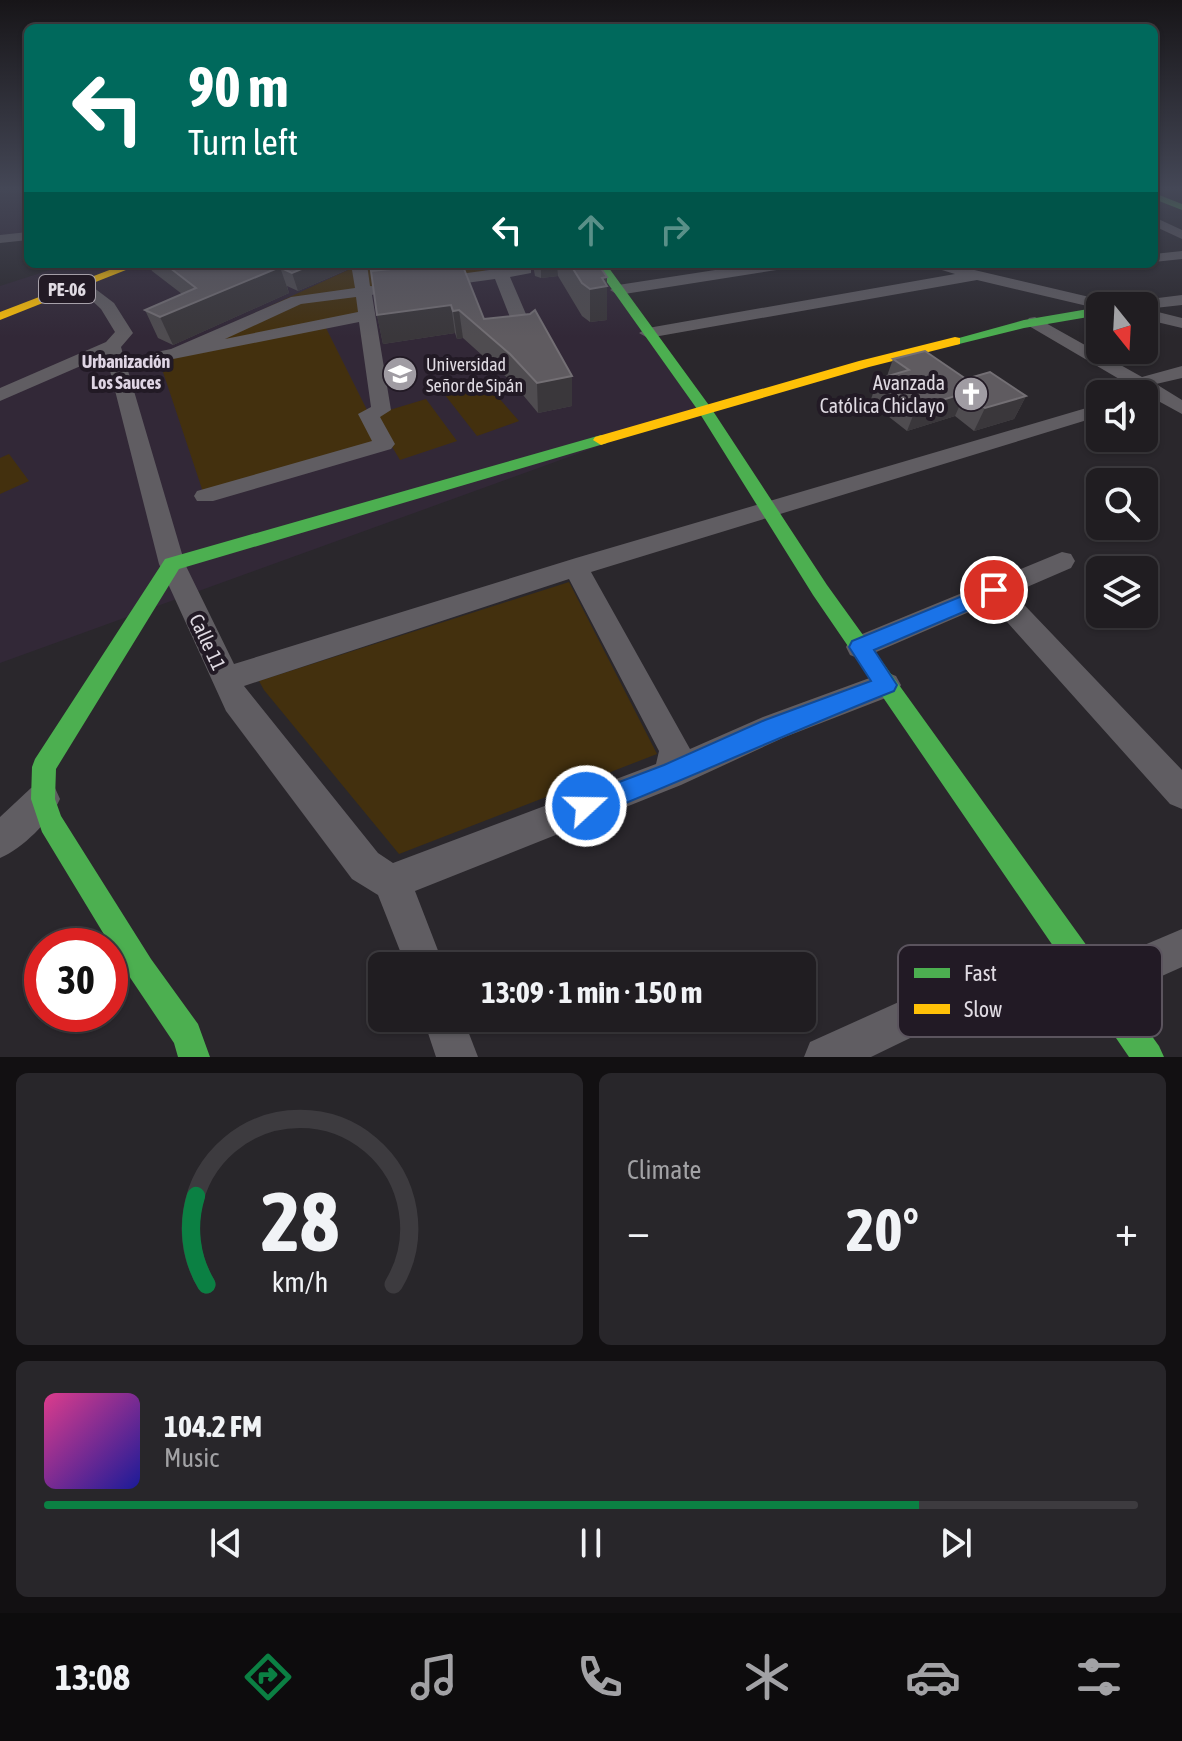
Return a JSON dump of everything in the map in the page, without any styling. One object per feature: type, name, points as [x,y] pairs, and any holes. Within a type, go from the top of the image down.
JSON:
[{"type":"street","points":[[1158,258],[1182,255]]},
{"type":"street","name":"PE-06","points":[[0,309],[107,268]]},
{"type":"street","name":"PE-06","points":[[0,316],[124,268]]},
{"type":"street","points":[[205,496],[384,444],[368,414],[381,410],[359,268]]},
{"type":"street","points":[[603,268],[704,408],[768,511],[860,647],[1069,945]]},
{"type":"street","points":[[688,268],[697,278]]},
{"type":"street","points":[[618,290],[758,268]]},
{"type":"street","points":[[947,268],[1086,301]]},
{"type":"street","points":[[424,274],[425,283],[494,271],[526,270]]},
{"type":"street","points":[[494,271],[526,335]]},
{"type":"street","points":[[648,333],[978,275]]},
{"type":"street","name":"Calle 11","points":[[81,283],[108,306],[124,333],[112,346],[172,564],[237,702],[365,866],[391,882],[420,952]]},
{"type":"street","points":[[175,354],[297,300],[400,287]]},
{"type":"street","points":[[1158,303],[1182,300]]},
{"type":"street","points":[[194,1057],[187,1035],[141,969],[51,823],[43,799],[44,767],[172,564],[704,408],[931,346],[1086,313]]},
{"type":"street","points":[[153,358],[365,316]]},
{"type":"street","points":[[1158,317],[1182,323]]},
{"type":"street","points":[[1035,322],[1119,380]]},
{"type":"street","points":[[0,395],[112,346]]},
{"type":"street","points":[[1156,380],[1182,372]]},
{"type":"street","points":[[1158,399],[1182,408]]},
{"type":"street","points":[[226,679],[576,567],[1086,414]]},
{"type":"street","points":[[860,647],[1062,561]]},
{"type":"street","points":[[576,567],[675,750],[670,774]]},
{"type":"street","points":[[994,590],[1182,793]]},
{"type":"street","points":[[391,882],[670,774],[774,727],[886,685]]},
{"type":"street","points":[[0,841],[43,799]]},
{"type":"street","points":[[1162,957],[1182,948]]},
{"type":"street","points":[[825,1057],[898,1023]]},
{"type":"street","points":[[448,1032],[457,1057]]},
{"type":"street","points":[[1134,1037],[1148,1057]]},
{"type":"shaded area","points":[[56,268],[603,268],[704,408],[0,663],[0,286]]},
{"type":"shaded area","points":[[352,268],[484,268],[486,274],[358,289],[361,315],[197,347],[186,345]]},
{"type":"shaded area","points":[[325,326],[384,444],[203,492],[159,360]]},
{"type":"shaded area","points":[[485,382],[519,421],[477,436],[445,395]]},
{"type":"shaded area","points":[[426,399],[457,441],[400,460],[373,415]]},
{"type":"shaded area","points":[[9,454],[29,481],[0,494],[0,458]]},
{"type":"shaded area","points":[[569,582],[657,754],[399,854],[259,681]]},
{"type":"building","points":[[170,268],[278,268],[160,317],[145,310],[196,288]]},
{"type":"building","points":[[281,268],[304,268],[292,273]]},
{"type":"building","points":[[464,268],[484,319],[530,314],[535,310],[572,376],[537,383],[510,354],[459,310],[453,311],[451,305],[377,315],[371,271]]},
{"type":"building","points":[[573,268],[601,268],[607,277],[602,278],[607,286],[590,289]]},
{"type":"building","points":[[925,351],[966,379],[990,372],[1026,396],[985,408],[965,393],[916,408],[878,379],[909,370],[893,359]]},
{"type":"traffic: fast","points":[[603,268],[704,408],[820,590],[1069,945]]},
{"type":"traffic: fast","points":[[955,341],[1024,324],[1086,313]]},
{"type":"traffic: fast","points":[[194,1057],[187,1035],[141,969],[51,823],[43,799],[44,767],[172,564],[601,440]]},
{"type":"traffic: fast","points":[[1134,1037],[1148,1057]]},
{"type":"traffic: slow","points":[[0,316],[125,268]]},
{"type":"traffic: slow","points":[[601,440],[955,341]]},
{"type":"place","name":"Universidad Señor de Sipán","points":[[400,374]]},
{"type":"place","name":"Avanzada Católica Chiclayo","points":[[971,394]]},
{"type":"district","name":"Urbanización Los Sauces","points":[[126,371]]},
{"type":"route","points":[[586,806],[670,774],[774,727],[886,685],[860,647],[994,590]]}]
